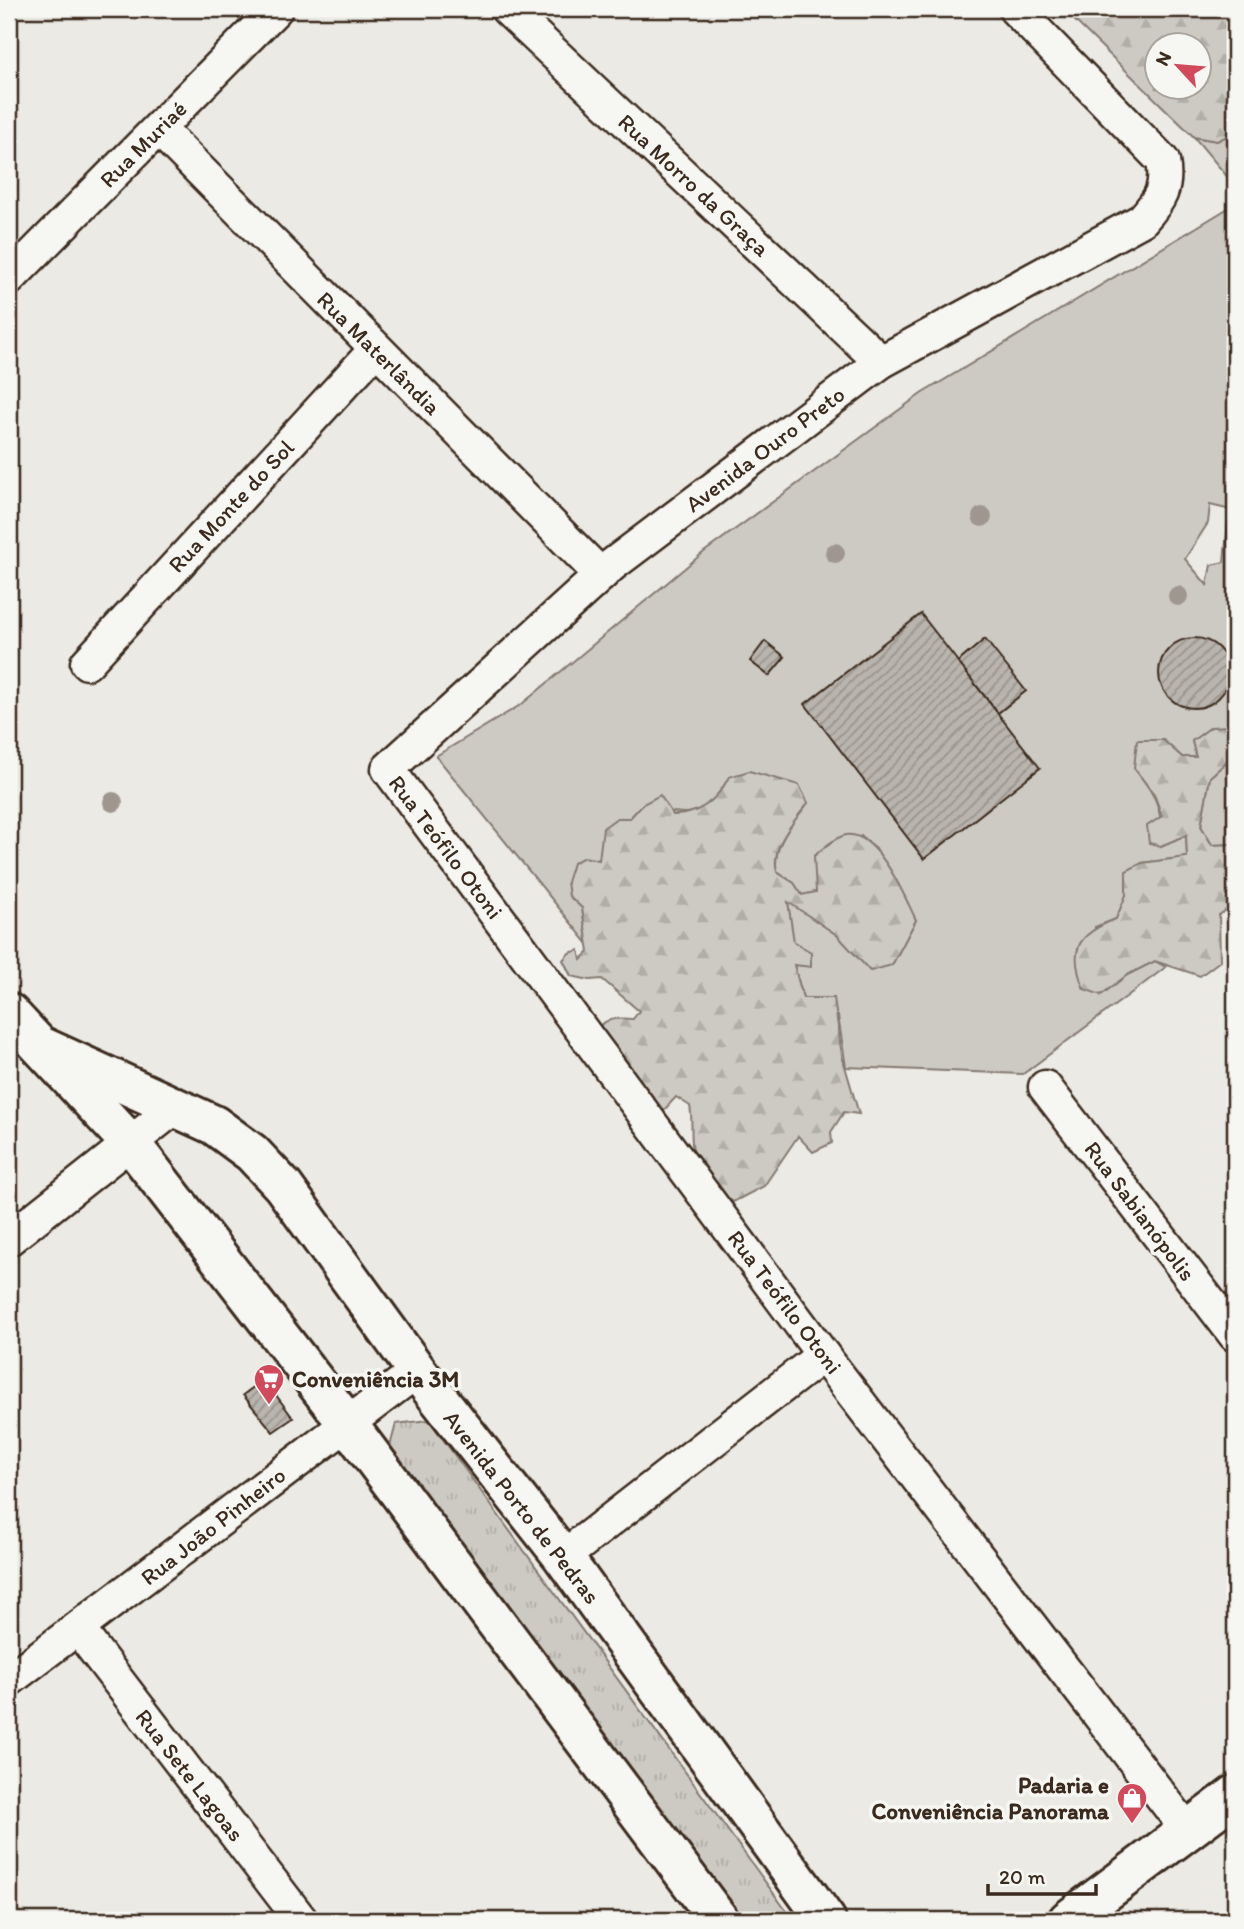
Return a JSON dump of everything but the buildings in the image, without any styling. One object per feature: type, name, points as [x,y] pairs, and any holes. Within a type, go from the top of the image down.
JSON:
[{"type":"main road","name":"Avenida Porto de Pedras","points":[[9,1013],[132,1144],[347,1423],[719,1920]]},
{"type":"main road","name":"Avenida Porto de Pedras","points":[[43,1047],[214,1125],[252,1153],[283,1186],[417,1371],[563,1557],[826,1920]]},
{"type":"main road","points":[[1089,1914],[1188,1831],[1235,1796]]},
{"type":"street","name":"Rua Muriaé","points":[[9,279],[275,9]]},
{"type":"street","name":"Rua Morro da Graça","points":[[507,9],[881,362]]},
{"type":"street","name":"Avenida Ouro Preto","points":[[388,769],[601,575],[881,362],[1142,220],[1166,188],[1163,161],[1015,9]]},
{"type":"street","name":"Rua Materlândia","points":[[159,129],[375,350],[601,575]]},
{"type":"street","name":"Rua Monte do Sol","points":[[87,663],[375,350]]},
{"type":"street","name":"Rua Teófilo Otoni","points":[[388,769],[823,1354],[1188,1831]]},
{"type":"street","name":"Rua Sabianópolis","points":[[1045,1087],[1235,1335]]},
{"type":"street","points":[[9,1239],[177,1106]]},
{"type":"street","points":[[563,1557],[823,1354]]},
{"type":"street","name":"Rua João Pinheiro","points":[[9,1681],[417,1371]]},
{"type":"street","name":"Rua Sete Lagoas","points":[[79,1630],[301,1920]]},
{"type":"green space","points":[[1063,9],[1235,9],[1235,132],[1217,141],[1194,137],[1158,102],[1212,102],[1212,32],[1142,32],[1142,86]]},
{"type":"green space","points":[[1235,132],[1235,186],[1194,137],[1217,141]]},
{"type":"green space","points":[[1235,204],[1235,511],[1210,505],[1208,523],[1185,559],[1207,585],[1211,565],[1224,562],[1228,522],[1235,513],[1235,740],[1228,726],[1192,741],[1196,757],[1182,757],[1163,740],[1134,768],[1157,804],[1161,822],[1161,846],[1186,835],[1187,857],[1142,863],[1116,919],[1095,927],[1101,995],[1127,975],[1155,961],[1166,967],[1023,1074],[846,1067],[838,1016],[803,998],[794,965],[788,901],[837,935],[853,951],[892,965],[916,920],[876,848],[861,836],[816,892],[802,895],[794,883],[777,872],[776,863],[780,844],[807,803],[729,777],[712,801],[693,812],[671,812],[643,804],[630,818],[617,818],[599,860],[569,896],[582,908],[588,944],[436,756],[522,704],[704,552],[921,394]]},
{"type":"green space","points":[[1228,726],[1235,740],[1235,754],[1210,777],[1201,826],[1212,845],[1235,844],[1235,904],[1219,915],[1220,961],[1200,976],[1155,961],[1127,975],[1101,995],[1084,989],[1077,964],[1079,945],[1092,931],[1116,919],[1126,895],[1126,871],[1142,863],[1187,857],[1186,835],[1161,846],[1149,843],[1147,826],[1162,816],[1154,794],[1134,768],[1137,740],[1163,740],[1182,757],[1196,757],[1192,741],[1211,727]]},
{"type":"green space","points":[[1235,754],[1235,844],[1212,845],[1201,826],[1210,777]]},
{"type":"green space","points":[[749,771],[799,785],[808,803],[784,836],[776,863],[777,872],[794,883],[802,895],[816,892],[814,856],[837,838],[857,836],[868,843],[889,867],[916,920],[892,965],[870,971],[837,935],[788,902],[794,942],[811,952],[811,967],[794,965],[803,998],[834,998],[842,1056],[859,1114],[844,1112],[831,1132],[832,1143],[813,1152],[798,1136],[764,1186],[733,1202],[702,1174],[698,1167],[692,1145],[690,1106],[676,1097],[664,1110],[647,1110],[597,1029],[609,1020],[633,1019],[639,1011],[602,979],[590,980],[571,976],[563,960],[569,953],[579,950],[581,960],[589,952],[582,908],[569,896],[567,882],[573,863],[584,857],[599,860],[603,828],[617,818],[630,818],[643,804],[660,795],[673,815],[699,809],[719,793],[729,777]]},
{"type":"green space","points":[[429,1420],[793,1920],[733,1920],[390,1446],[396,1424]]},
{"type":"place","name":"Conveniência 3M","points":[[269,1406]]},
{"type":"place","name":"Padaria e Conveniência Panorama","points":[[1132,1825]]}]
